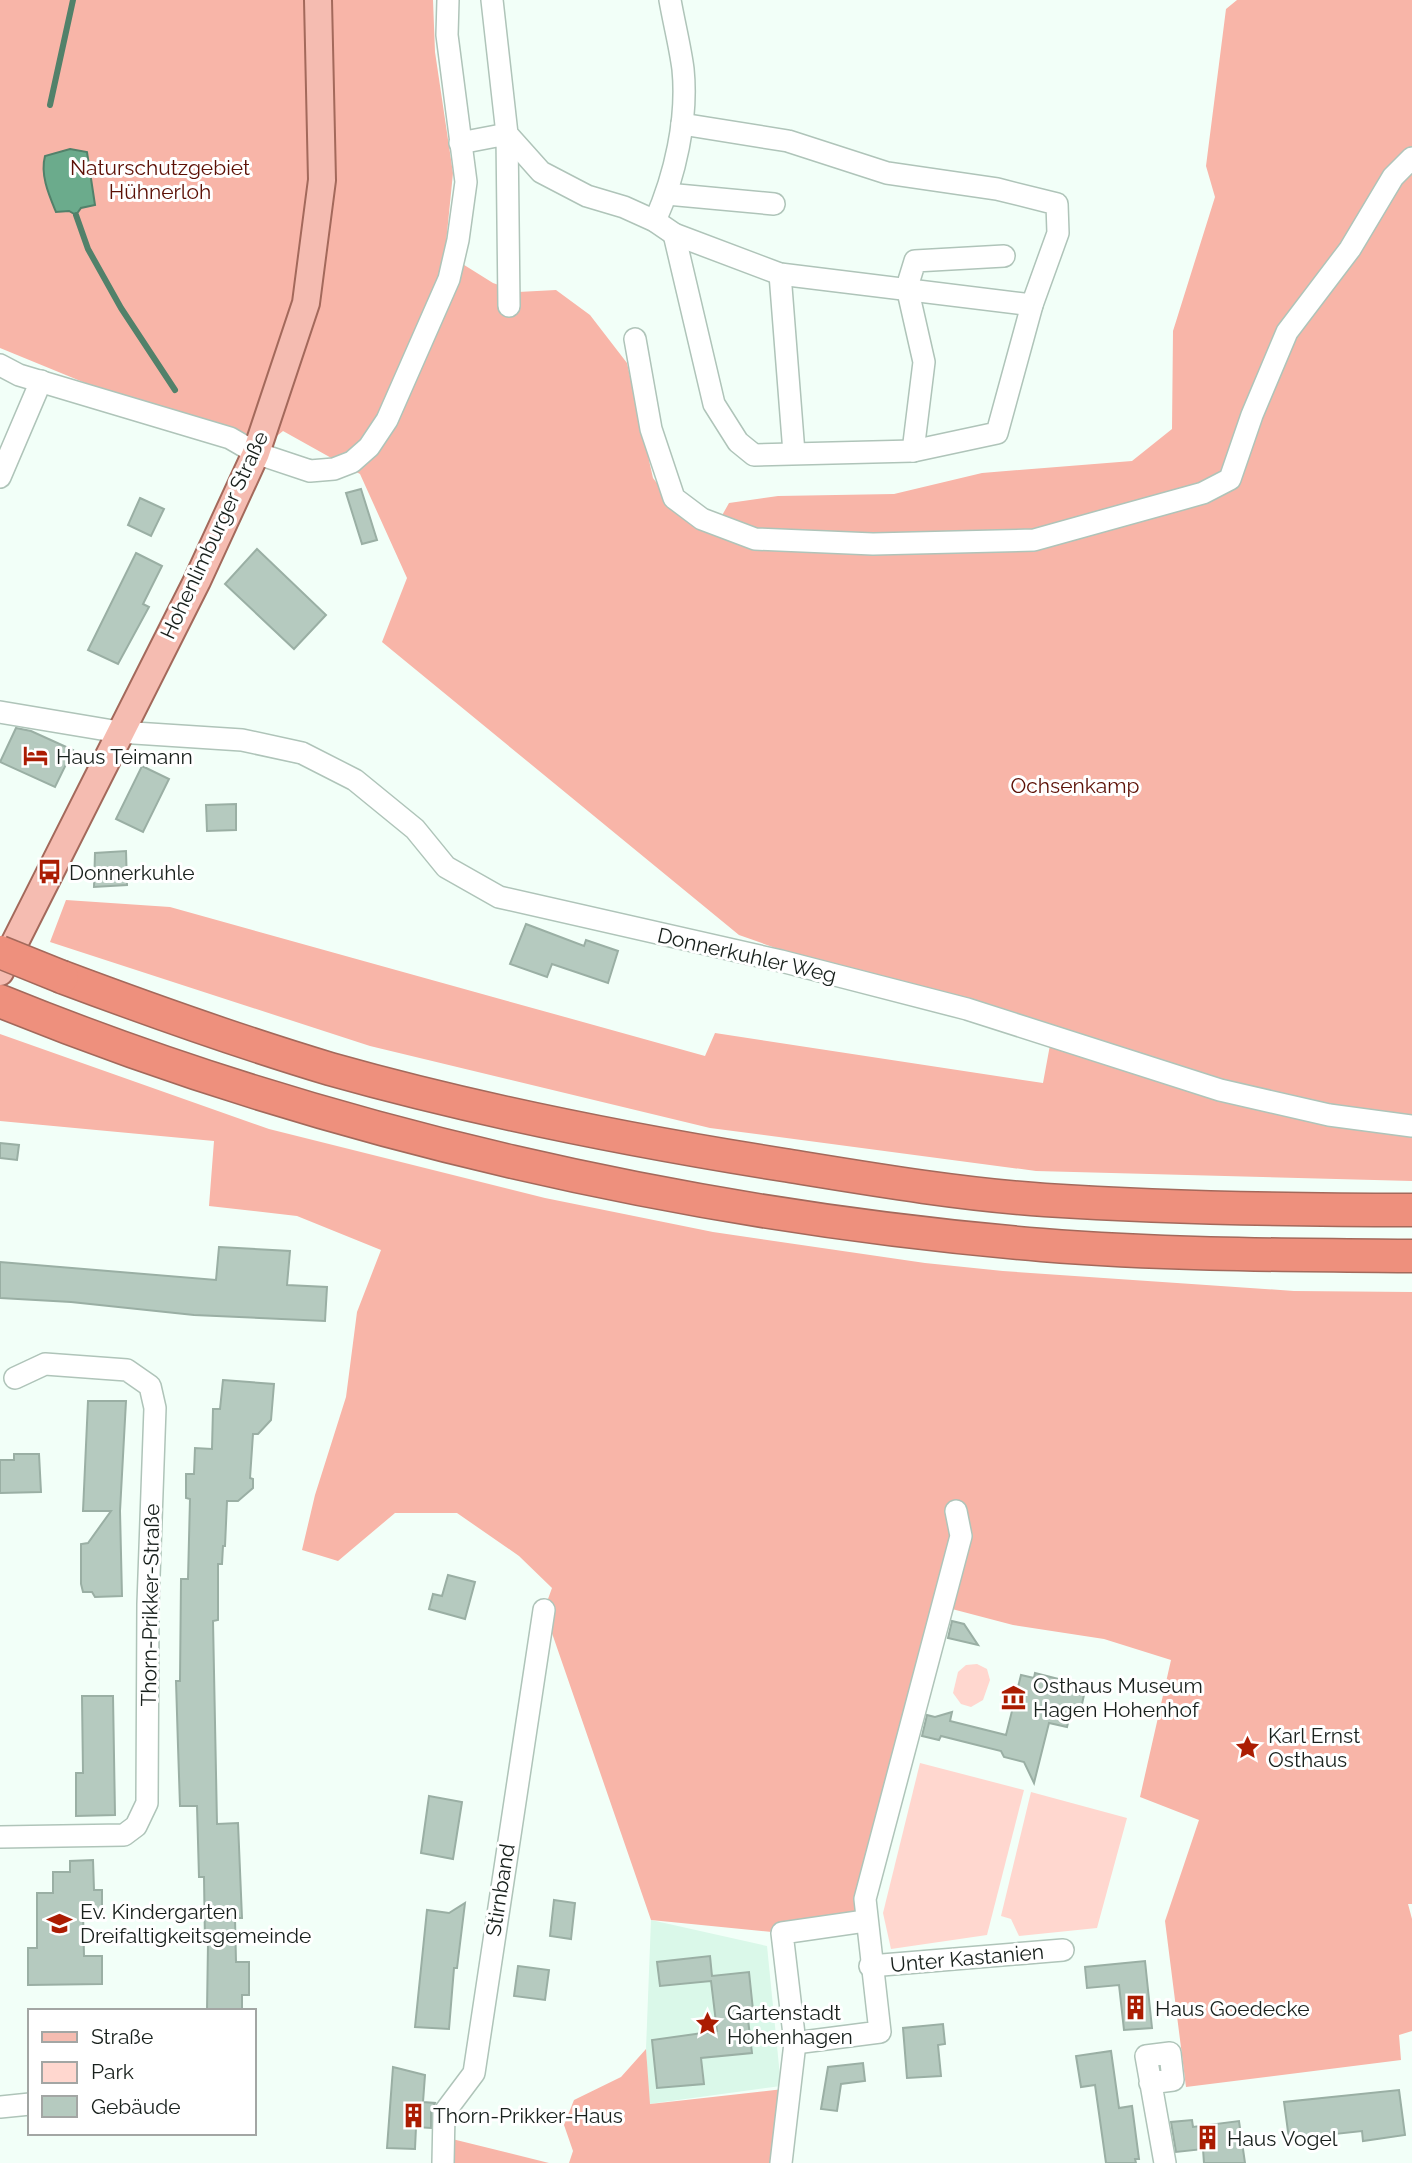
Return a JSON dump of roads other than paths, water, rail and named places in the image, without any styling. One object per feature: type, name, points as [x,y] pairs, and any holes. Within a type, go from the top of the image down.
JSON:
[{"type":"highway","points":[[0,951],[164,1015],[331,1069],[499,1111],[679,1149],[849,1176],[1042,1200],[1265,1210],[1412,1210]]},
{"type":"highway","points":[[0,1001],[182,1067],[316,1108],[474,1152],[671,1195],[835,1221],[1042,1245],[1236,1254],[1412,1256]]},
{"type":"main road","name":"Hohenlimburger Straße","points":[[0,972],[118,732],[197,581],[256,453],[306,303],[321,180],[318,0]]},
{"type":"street","points":[[0,365],[41,381],[230,438],[256,453],[310,471],[334,469],[352,462],[369,447],[387,420],[449,279],[466,182],[447,35],[448,0]]},
{"type":"street","points":[[492,0],[507,134],[509,306]]},
{"type":"street","points":[[654,222],[667,194],[682,124],[683,71],[670,0]]},
{"type":"street","points":[[674,234],[714,404],[738,442],[754,455],[913,451],[997,433],[1032,304],[1058,233],[1057,204],[997,189],[887,173],[788,141],[682,124]]},
{"type":"street","points":[[460,143],[507,134]]},
{"type":"street","points":[[507,134],[541,172],[587,196],[624,207],[674,234],[780,274],[907,287],[1032,304]]},
{"type":"street","points":[[635,340],[651,429],[674,498],[702,519],[755,539],[873,544],[1034,540],[1203,493],[1230,480],[1252,415],[1287,332],[1350,249],[1393,177],[1412,158]]},
{"type":"street","points":[[667,194],[774,204]]},
{"type":"street","points":[[913,451],[924,362],[907,287],[915,261],[1004,256]]},
{"type":"street","points":[[780,274],[793,453]]},
{"type":"street","points":[[0,478],[41,381]]},
{"type":"street","name":"Donnerkuhler Weg","points":[[0,712],[118,732],[242,740],[302,753],[355,780],[415,829],[446,867],[499,897],[781,961],[967,1009],[1220,1090],[1329,1115],[1412,1126]]},
{"type":"street","name":"Thorn-Prikker-Straße","points":[[0,1837],[124,1835],[136,1826],[147,1802],[148,1604],[155,1408],[150,1386],[127,1370],[45,1364],[15,1378]]},
{"type":"street","points":[[795,2043],[880,2032],[870,1966],[865,1899],[961,1536],[956,1511]]},
{"type":"street","name":"Stirnband","points":[[443,2163],[444,2113],[474,2073],[544,1610]]},
{"type":"street","points":[[781,2163],[795,2043],[782,1933],[865,1921]]},
{"type":"street","name":"Unter Kastanien","points":[[870,1966],[1063,1950]]},
{"type":"street","points":[[1150,2083],[1165,2163]]},
{"type":"street","points":[[0,2107],[28,2104]]},
{"type":"waterway","points":[[50,105],[73,0]]},
{"type":"waterway","points":[[76,215],[88,249],[121,308],[175,390]]},
{"type":"place","name":"Haus Teimann","points":[[36,756]]},
{"type":"place","name":"Donnerkuhle","points":[[49,872]]},
{"type":"place","name":"Osthaus Museum Hagen Hohenhof","points":[[1013,1697]]},
{"type":"place","name":"Karl Ernst Osthaus","points":[[1248,1747]]},
{"type":"place","name":"Ev. Kindergarten Dreifaltigkeitsgemeinde","points":[[60,1923]]},
{"type":"place","name":"Haus Goedecke","points":[[1135,2008]]},
{"type":"place","name":"Gartenstadt Hohenhagen","points":[[707,2024]]},
{"type":"place","name":"Thorn-Prikker-Haus","points":[[413,2115]]},
{"type":"place","name":"Haus Vogel","points":[[1207,2138]]},
{"type":"park label","name":"Naturschutzgebiet Hühnerloh","points":[[160,179]]},
{"type":"park label","name":"Ochsenkamp","points":[[1075,785]]}]
